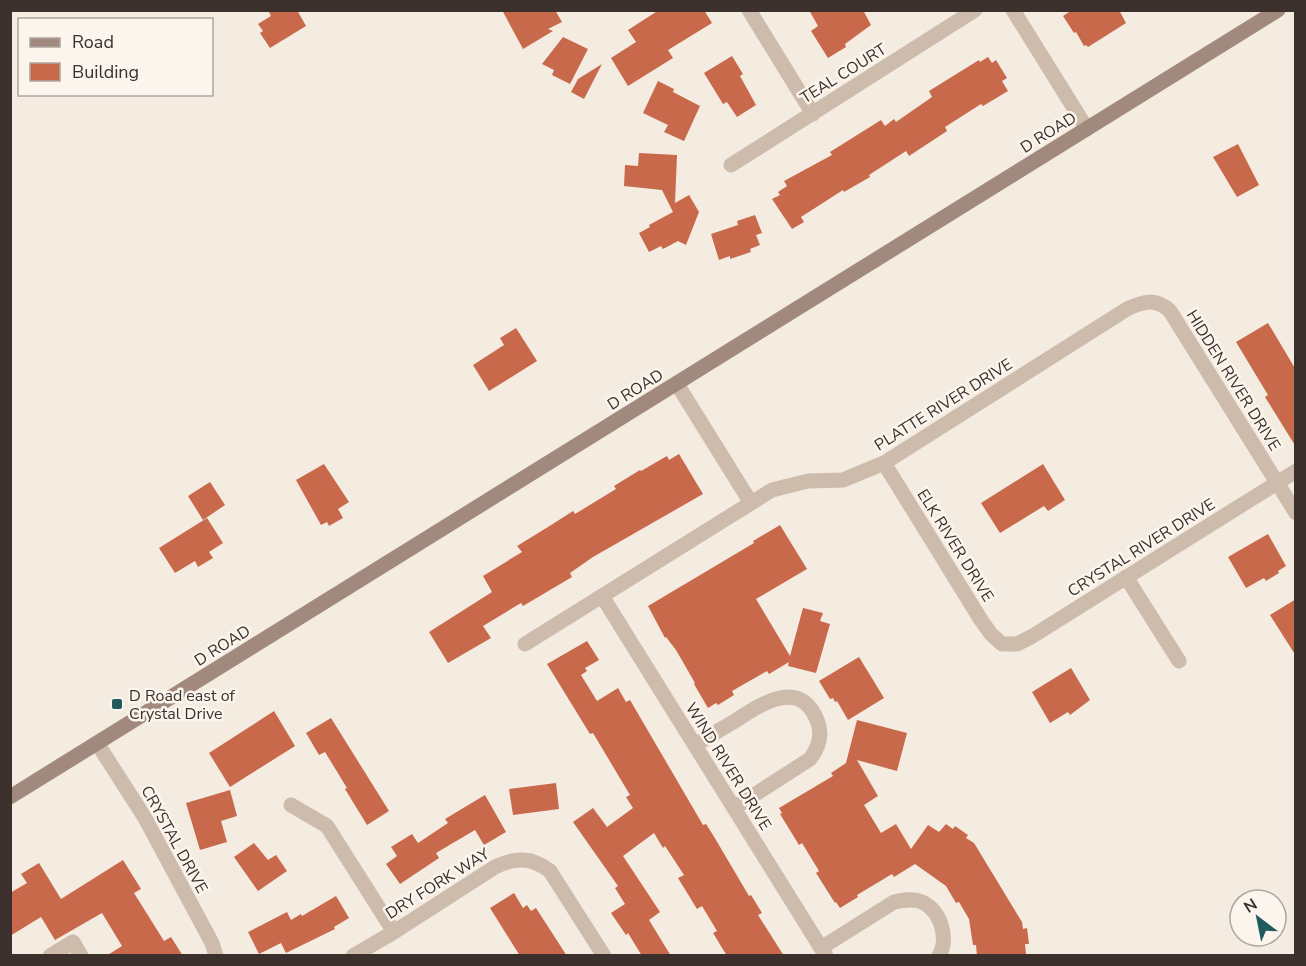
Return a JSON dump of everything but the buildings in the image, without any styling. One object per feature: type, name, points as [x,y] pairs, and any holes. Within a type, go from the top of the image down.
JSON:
[{"type":"street","points":[[749,10],[813,114]]},
{"type":"street","name":"TEAL COURT","points":[[730,165],[975,10]]},
{"type":"street","points":[[1012,10],[1087,129]]},
{"type":"street","name":"D ROAD","points":[[10,797],[1278,10]]},
{"type":"street","name":"PLATTE RIVER DRIVE","points":[[525,644],[772,490],[808,481],[843,480],[884,463],[1127,309],[1142,302],[1157,302]]},
{"type":"street","name":"HIDDEN RIVER DRIVE","points":[[1157,302],[1170,311],[1296,513]]},
{"type":"street","points":[[676,384],[751,503]]},
{"type":"street","name":"ELK RIVER DRIVE","points":[[884,463],[981,620],[1002,644]]},
{"type":"street","name":"CRYSTAL RIVER DRIVE","points":[[1002,644],[1017,644],[1031,637],[1296,471]]},
{"type":"street","points":[[1126,577],[1179,661]]},
{"type":"street","name":"WIND RIVER DRIVE","points":[[602,596],[823,952]]},
{"type":"street","points":[[695,745],[772,698],[792,698],[801,701],[815,714],[820,733],[816,751],[810,759],[734,808]]},
{"type":"street","name":"CRYSTAL DRIVE","points":[[97,743],[145,818],[216,956]]},
{"type":"street","points":[[291,804],[327,826],[394,932]]},
{"type":"street","name":"DRY FORK WAY","points":[[353,956],[495,867],[524,859],[543,865],[550,871],[604,956]]},
{"type":"street","points":[[823,952],[894,902],[906,899],[920,901],[931,908],[942,927],[945,938],[939,956]]},
{"type":"street","points":[[50,956],[73,942],[81,956]]},
{"type":"place","name":"D Road east of Crystal Drive","points":[[117,704]]}]
